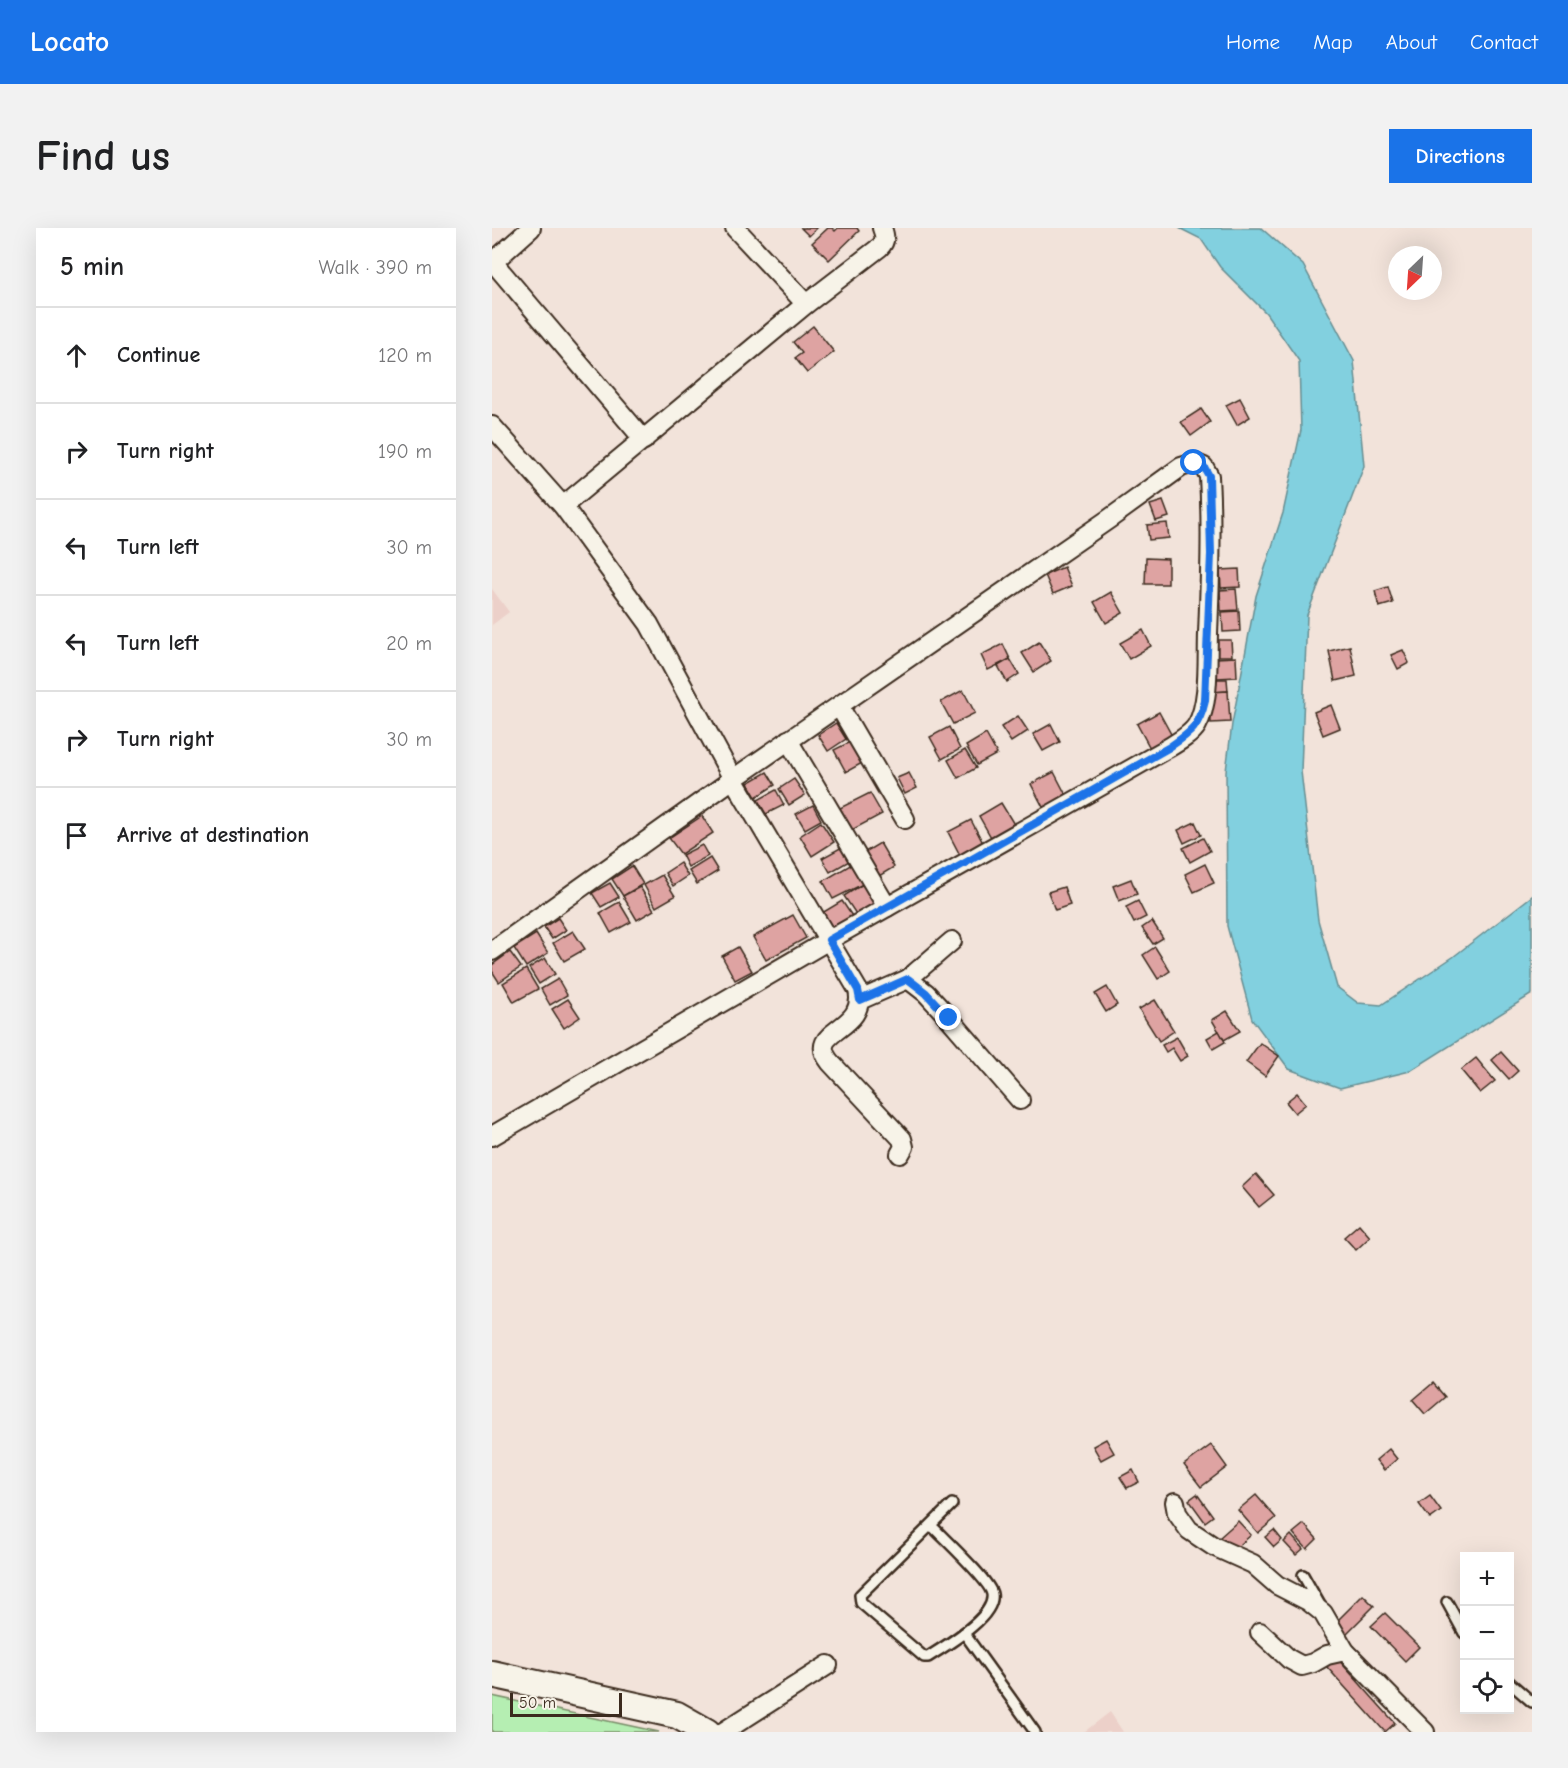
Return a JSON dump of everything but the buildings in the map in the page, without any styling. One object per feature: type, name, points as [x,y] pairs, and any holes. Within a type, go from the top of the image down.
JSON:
[{"type":"street","points":[[531,228],[493,263],[644,440]]},
{"type":"street","points":[[735,228],[806,304]]},
{"type":"street","points":[[563,506],[806,304],[880,247],[885,235],[882,228]]},
{"type":"street","points":[[492,426],[563,506],[649,624],[733,779],[858,990],[860,1000],[855,1015],[825,1041],[822,1047],[824,1055],[902,1139],[904,1147],[900,1154]]},
{"type":"street","points":[[492,951],[788,740],[1181,467],[1194,463],[1204,467],[1209,476],[1210,565],[1205,701],[1193,731],[1168,748],[886,907],[492,1136]]},
{"type":"street","points":[[839,706],[905,819]]},
{"type":"street","points":[[788,740],[886,907]]},
{"type":"street","points":[[860,1000],[908,979],[952,941]]},
{"type":"street","points":[[908,979],[926,993],[1020,1100]]},
{"type":"street","points":[[1174,1502],[1177,1514],[1189,1530],[1213,1546],[1253,1564],[1277,1585],[1308,1601],[1323,1613],[1345,1651],[1425,1732]]},
{"type":"street","points":[[1260,1632],[1289,1659],[1302,1666],[1327,1655],[1345,1651]]},
{"type":"street","points":[[723,1732],[828,1665]]},
{"type":"street","points":[[492,1674],[677,1715],[707,1732]]},
{"type":"lane","points":[[931,1525],[991,1591],[992,1600],[985,1613],[964,1633],[928,1657],[924,1657],[920,1656],[860,1600],[864,1591],[952,1504]]},
{"type":"lane","points":[[1303,1575],[1318,1599],[1323,1613]]},
{"type":"lane","points":[[1447,1602],[1460,1626]]},
{"type":"lane","points":[[964,1633],[1035,1732]]},
{"type":"lane","points":[[1514,1686],[1532,1702]]},
{"type":"shaded area","points":[[492,589],[509,612],[492,625]]},
{"type":"shaded area","points":[[1110,1712],[1123,1732],[1084,1732]]},
{"type":"green space","points":[[492,1696],[659,1732],[492,1732]]},
{"type":"water","points":[[1179,228],[1261,228],[1303,265],[1354,361],[1364,466],[1307,615],[1301,771],[1318,920],[1337,987],[1358,1003],[1381,1005],[1453,957],[1532,896],[1532,994],[1410,1071],[1340,1088],[1289,1069],[1252,1019],[1227,926],[1226,771],[1232,724],[1256,596],[1283,513],[1301,430],[1299,361],[1266,313],[1220,267],[1201,239]]},
{"type":"route","points":[[949,1018],[926,993],[908,979],[860,1000],[858,990],[829,940],[1168,748],[1193,731],[1205,701],[1211,554],[1209,476],[1204,467],[1194,463]]}]
